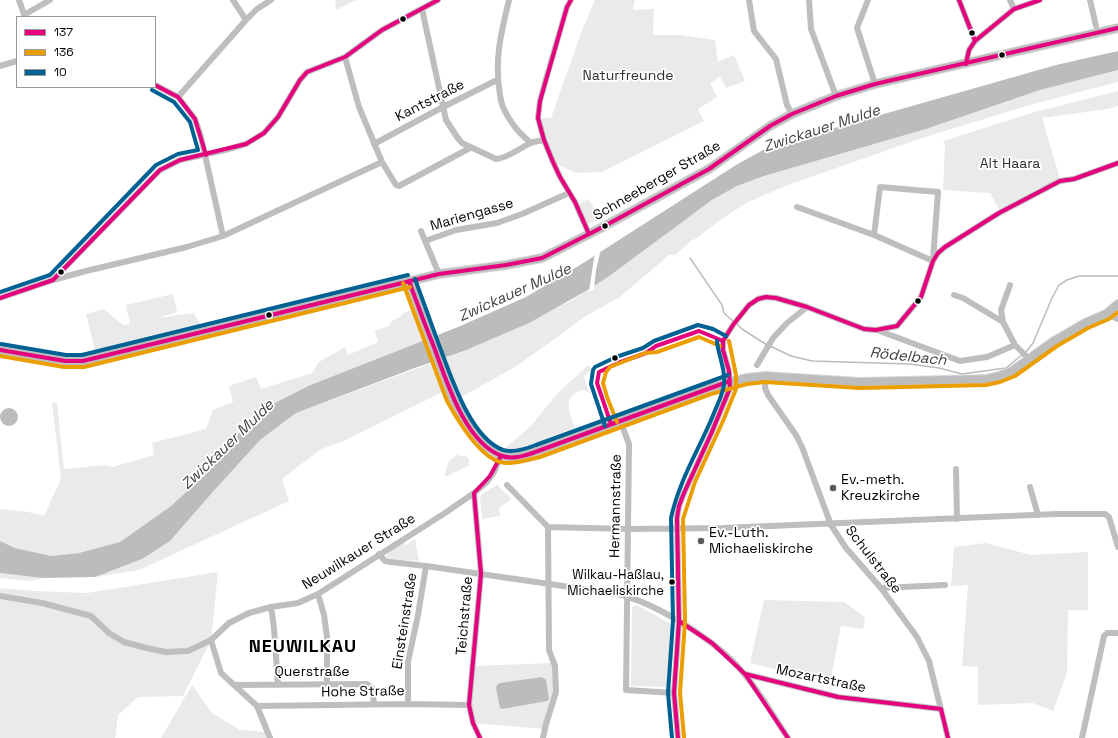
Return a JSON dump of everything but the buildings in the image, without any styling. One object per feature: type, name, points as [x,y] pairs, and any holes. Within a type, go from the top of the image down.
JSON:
[{"type":"main road","name":"Schneeberger Straße","points":[[0,350],[65,360],[83,361],[439,274],[530,262],[542,258],[589,234],[709,168],[770,126],[792,114],[836,96],[876,84],[1118,28]]},
{"type":"main road","points":[[410,281],[458,408],[472,430],[487,447],[501,456],[514,458],[730,381],[765,376],[860,382],[986,379],[999,376],[1012,371],[1027,357],[1085,323],[1106,314],[1118,304]]},
{"type":"street","points":[[19,0],[25,16],[50,0]]},
{"type":"street","points":[[234,0],[246,20]]},
{"type":"street","points":[[178,97],[246,20],[257,9],[271,0]]},
{"type":"street","points":[[53,280],[160,170],[180,160],[206,155],[246,144],[264,133],[278,117],[300,80],[307,72],[345,56],[382,30],[438,0]]},
{"type":"street","points":[[509,0],[497,60],[498,80],[502,103],[506,114],[519,133],[531,143]]},
{"type":"street","points":[[571,0],[567,7],[540,101],[538,118],[544,140],[560,177],[589,234]]},
{"type":"street","points":[[749,0],[754,31],[776,59],[788,105],[792,114]]},
{"type":"street","points":[[809,0],[810,29],[836,96]]},
{"type":"street","points":[[868,0],[857,28],[876,84]]},
{"type":"street","points":[[959,0],[975,41]]},
{"type":"street","points":[[1010,0],[1014,9]]},
{"type":"street","points":[[966,64],[969,50],[975,41],[1014,9],[1039,0]]},
{"type":"street","points":[[1090,0],[1096,26]]},
{"type":"street","points":[[422,9],[446,120],[456,137],[470,148],[496,159],[505,157],[531,143],[544,140]]},
{"type":"street","points":[[345,56],[359,107],[382,162],[396,185],[399,186],[470,148]]},
{"type":"street","points":[[0,66],[16,61]]},
{"type":"street","name":"Kantstraße","points":[[374,144],[443,107],[498,80]]},
{"type":"street","points":[[156,86],[178,97],[195,118],[206,155],[223,236]]},
{"type":"street","points":[[0,298],[53,280],[187,248],[223,236],[382,162]]},
{"type":"street","points":[[933,261],[938,253],[945,247],[999,213],[1060,181],[1074,179],[1118,163]]},
{"type":"street","points":[[874,235],[880,187],[938,192],[933,261],[923,293],[897,326],[876,330]]},
{"type":"street","name":"Mariengasse","points":[[425,241],[456,230],[497,223],[569,193]]},
{"type":"street","points":[[797,207],[874,235],[933,261]]},
{"type":"street","points":[[421,231],[439,274]]},
{"type":"street","points":[[1010,285],[1001,310],[1003,322],[1017,347],[1027,357]]},
{"type":"street","points":[[954,295],[963,298],[1003,322]]},
{"type":"street","points":[[678,738],[674,692],[679,621],[676,528],[679,506],[730,388],[730,381],[723,350],[723,342],[733,325],[749,305],[758,299],[766,297],[807,306],[852,325],[864,329],[876,330],[960,361],[987,357],[1017,347]]},
{"type":"street","points":[[757,365],[772,340],[787,323],[807,306]]},
{"type":"street","points":[[1106,314],[1118,319]]},
{"type":"street","name":"Schulstraße","points":[[765,376],[765,388],[768,395],[796,434],[831,524],[846,548],[881,588],[917,637],[929,661],[948,738]]},
{"type":"street","name":"Hermannstraße","points":[[620,420],[629,444],[626,690],[674,692]]},
{"type":"street","name":"Neuwilkauer Straße","points":[[0,596],[42,603],[91,616],[109,633],[124,642],[166,652],[188,651],[211,640],[229,623],[249,613],[271,607],[298,603],[318,594],[474,493],[486,483],[494,472],[501,456]]},
{"type":"street","points":[[956,469],[957,519]]},
{"type":"street","points":[[507,485],[548,527],[628,529],[676,528],[1105,514],[1109,517],[1118,548]]},
{"type":"street","points":[[1030,487],[1038,515]]},
{"type":"street","name":"Teichstraße","points":[[474,493],[482,574],[469,705],[473,723],[480,738]]},
{"type":"street","points":[[543,738],[556,692],[555,666],[549,650],[548,527]]},
{"type":"street","points":[[379,554],[385,561],[628,596],[679,621],[712,643],[745,674],[788,738]]},
{"type":"street","name":"Einsteinstraße","points":[[408,704],[408,662],[426,566]]},
{"type":"street","points":[[881,588],[945,585]]},
{"type":"street","points":[[318,594],[324,615],[327,637],[327,684]]},
{"type":"street","points":[[271,607],[278,685]]},
{"type":"street","points":[[1082,738],[1104,636],[1107,633],[1118,633]]},
{"type":"street","points":[[211,640],[221,674],[257,706],[270,738]]},
{"type":"street","name":"Mozartstraße","points":[[745,674],[838,697],[941,709]]},
{"type":"street","name":"Querstraße","points":[[234,685],[367,684],[372,688],[374,704]]},
{"type":"street","name":"Hohe Straße","points":[[257,706],[374,704],[469,705]]},
{"type":"green space","points":[[335,0],[356,0],[336,10]]},
{"type":"green space","name":"Naturfreunde","points":[[595,0],[635,0],[633,10],[654,9],[653,35],[680,35],[715,40],[718,62],[734,55],[745,81],[726,88],[720,77],[710,83],[717,97],[698,109],[704,121],[602,172],[575,173],[553,162],[538,118],[551,118],[581,33]]},
{"type":"green space","points":[[1118,70],[1118,82],[1033,104],[922,138],[788,185],[746,203],[694,240],[693,239],[675,255],[669,255],[620,297],[584,317],[515,367],[461,397],[458,392],[443,392],[341,442],[321,449],[282,479],[289,501],[139,570],[95,577],[142,559],[170,541],[260,440],[296,413],[432,363],[569,302],[608,277],[712,200],[737,186],[764,176],[926,129],[1040,90]]},
{"type":"green space","name":"Alt Haara","points":[[1118,91],[1118,106],[1108,109],[1042,118],[1060,179],[999,209],[990,193],[943,190],[945,147],[943,141],[1035,112]]},
{"type":"green space","points":[[589,199],[599,219],[588,224],[579,204]]},
{"type":"green space","points":[[173,294],[177,312],[157,318],[194,313],[201,326],[95,351],[86,314],[104,309],[123,325],[130,324],[126,305]]},
{"type":"green space","points":[[419,307],[430,338],[308,386],[273,404],[242,430],[210,470],[171,506],[120,542],[79,553],[51,556],[15,548],[0,541],[0,509],[28,512],[44,516],[61,479],[52,403],[57,403],[64,469],[105,465],[113,467],[154,455],[152,443],[206,429],[213,410],[233,402],[229,386],[256,377],[261,389],[312,373],[319,362],[345,347],[348,355],[378,342],[375,331],[389,326],[392,321],[402,316],[401,314]]},
{"type":"green space","points":[[588,365],[592,369],[584,376],[589,393],[580,390],[572,395],[570,399],[569,408],[575,428],[547,438],[543,443],[518,451],[505,451],[505,448],[530,427],[557,394]]},
{"type":"green space","points":[[458,454],[460,457],[466,455],[470,461],[468,462],[470,465],[444,476],[449,461]]},
{"type":"green space","points":[[497,485],[512,499],[499,508],[500,516],[482,519],[480,498],[482,494]]},
{"type":"green space","points":[[415,539],[419,561],[392,559],[387,557],[387,553],[403,542],[406,545]]},
{"type":"green space","points":[[986,543],[1031,555],[1088,552],[1088,610],[1068,610],[1067,673],[1053,711],[1033,703],[978,705],[978,667],[962,666],[968,585],[951,586],[954,547]]},
{"type":"green space","points":[[218,572],[211,640],[183,696],[138,697],[118,715],[115,738],[0,738],[0,588],[87,593]]},
{"type":"green space","points":[[0,573],[43,578],[30,581],[0,578]]},
{"type":"green space","points":[[764,600],[844,602],[865,617],[863,629],[841,626],[830,683],[750,663]]},
{"type":"green space","points":[[636,605],[673,625],[669,685],[667,687],[631,686],[632,607]]},
{"type":"green space","points":[[554,663],[556,688],[545,729],[473,723],[471,718],[473,666]]},
{"type":"green space","points":[[192,685],[211,712],[240,730],[265,732],[267,738],[161,738]]},
{"type":"shaded area","points":[[1118,51],[1118,70],[1040,90],[926,129],[764,176],[737,186],[712,200],[608,277],[529,323],[466,350],[296,413],[260,440],[170,541],[142,559],[95,577],[43,578],[0,573],[0,541],[15,548],[51,556],[79,553],[120,542],[171,506],[210,470],[242,430],[273,404],[308,386],[458,327],[526,297],[580,265],[736,165],[763,150],[831,129],[1056,65]]},
{"type":"shaded area","points":[[5,408],[13,408],[18,413],[16,424],[13,426],[5,426],[0,421],[0,413]]},
{"type":"shaded area","points":[[542,677],[546,680],[549,699],[547,701],[502,709],[500,708],[496,688],[497,685],[500,683]]},
{"type":"pier","points":[[601,249],[596,270],[594,289],[589,292],[594,258],[596,253]]},
{"type":"waterway","name":"Rödelbach","points":[[690,258],[722,305],[724,313],[734,322]]},
{"type":"waterway","name":"Rödelbach","points":[[1026,352],[1033,343],[1059,285],[1067,280],[1079,276],[1118,276]]},
{"type":"waterway","name":"Rödelbach","points":[[737,324],[742,329],[767,345]]},
{"type":"waterway","name":"Rödelbach","points":[[770,346],[791,356],[812,361],[910,364],[939,368],[962,374],[1006,368],[1023,354]]},
{"type":"transit line","name":"137","points":[[0,298],[53,280],[160,170],[180,160],[246,144],[264,133],[278,117],[300,80],[307,72],[345,57],[382,30],[438,0]]},
{"type":"transit line","name":"137","points":[[571,0],[567,7],[540,101],[538,118],[544,140],[553,162],[575,202],[589,234]]},
{"type":"transit line","name":"137","points":[[959,0],[975,41]]},
{"type":"transit line","name":"137","points":[[966,64],[969,50],[975,41],[1014,9],[1040,0]]},
{"type":"transit line","name":"137","points":[[0,350],[65,361],[83,361],[439,274],[506,265],[542,258],[599,229],[709,169],[770,126],[792,114],[836,96],[875,84],[1118,28]]},
{"type":"transit line","name":"137","points":[[156,86],[178,97],[195,119],[206,155]]},
{"type":"transit line","name":"10","points":[[0,292],[50,275],[156,165],[178,154],[198,150],[190,122],[174,102],[152,90]]},
{"type":"transit line","name":"137","points":[[678,738],[674,693],[679,621],[677,518],[679,506],[684,493],[730,388],[729,371],[723,350],[723,341],[733,325],[749,305],[758,299],[766,297],[776,298],[807,307],[864,329],[876,330],[897,326],[921,297],[933,261],[938,253],[945,247],[999,213],[1060,181],[1074,179],[1118,163]]},
{"type":"transit line","name":"10","points":[[1,344],[66,355],[82,355],[408,275]]},
{"type":"transit line","name":"10","points":[[415,279],[449,373],[463,405],[471,420],[481,433],[491,443],[503,450],[516,451],[528,448],[728,375]]},
{"type":"transit line","name":"137","points":[[409,281],[444,376],[459,409],[477,438],[489,449],[502,456],[516,457],[529,454],[730,381]]},
{"type":"transit line","name":"136","points":[[403,283],[447,401],[469,436],[477,445],[492,458],[505,463],[520,462],[540,457],[711,394],[747,384],[765,382],[860,388],[986,385],[1000,382],[1015,376],[1057,346],[1088,328],[1109,319],[1118,312]]},
{"type":"transit line","name":"136","points":[[0,356],[64,367],[84,367],[410,287]]},
{"type":"transit line","name":"10","points":[[605,426],[591,384],[593,370],[595,367],[616,357],[643,348],[654,341],[698,325],[713,329],[726,336]]},
{"type":"transit line","name":"137","points":[[611,424],[597,383],[599,372],[618,363],[646,353],[656,346],[699,331],[723,341]]},
{"type":"transit line","name":"136","points":[[617,422],[603,383],[606,372],[610,367],[645,353],[657,352],[699,337],[720,346]]},
{"type":"transit line","name":"10","points":[[672,738],[668,693],[673,621],[671,518],[684,477],[723,391],[724,373],[717,341]]},
{"type":"transit line","name":"136","points":[[684,737],[680,693],[685,621],[683,519],[695,482],[736,389],[736,375],[729,341]]},
{"type":"transit line","name":"137","points":[[480,738],[473,723],[469,705],[481,574],[474,493],[490,476],[501,456]]},
{"type":"transit line","name":"137","points":[[679,621],[712,643],[745,674],[788,738]]},
{"type":"transit line","name":"137","points":[[745,674],[838,697],[941,709],[948,738]]},
{"type":"place","name":"Ev.-meth. Kreuzkirche","points":[[833,488]]},
{"type":"place","name":"Ev.-Luth. Michaeliskirche","points":[[701,541]]},
{"type":"place","name":"Wilkau-Haßlau, Michaeliskirche","points":[[672,582]]},
{"type":"district","name":"NEUWILKAU","points":[[303,647]]},
{"type":"water label","name":"Zwickauer Mulde","points":[[822,129]]},
{"type":"water label","name":"Zwickauer Mulde","points":[[515,293]]},
{"type":"water label","name":"Zwickauer Mulde","points":[[228,445]]}]
